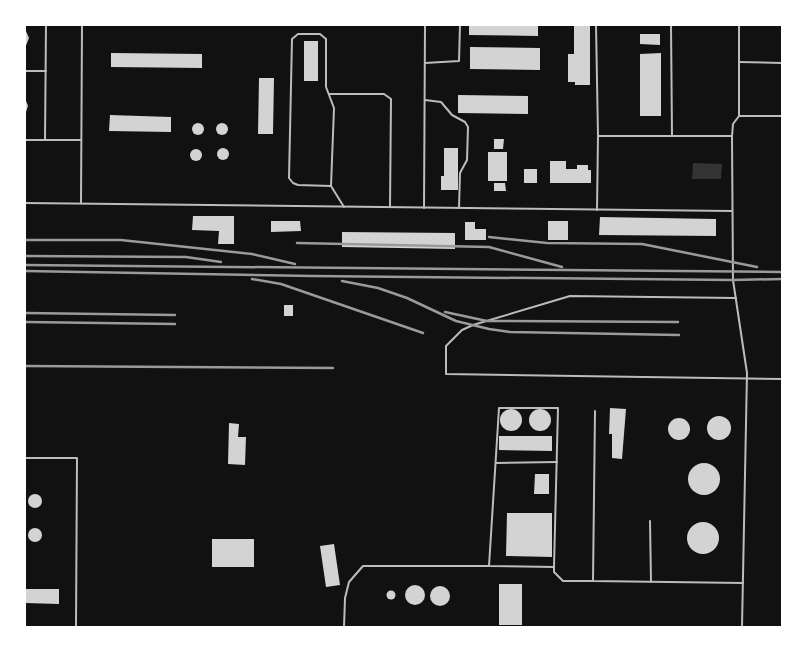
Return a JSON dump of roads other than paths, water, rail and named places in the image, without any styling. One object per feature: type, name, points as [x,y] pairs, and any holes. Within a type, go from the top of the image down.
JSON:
[{"type":"lane","points":[[45,140],[46,25]]},
{"type":"lane","points":[[81,203],[82,25]]},
{"type":"lane","points":[[424,208],[425,25]]},
{"type":"lane","points":[[425,63],[459,61],[460,25]]},
{"type":"lane","points":[[596,25],[598,136],[597,210]]},
{"type":"lane","points":[[672,25],[672,136]]},
{"type":"lane","points":[[739,25],[739,116],[733,124],[732,136],[732,211],[733,280],[747,379],[742,627]]},
{"type":"lane","points":[[331,186],[298,186],[289,178],[292,39],[298,34],[320,34],[326,39],[326,87],[334,108],[331,186],[344,206]]},
{"type":"lane","points":[[739,62],[782,63]]},
{"type":"lane","points":[[25,71],[46,71]]},
{"type":"lane","points":[[329,94],[384,94],[391,100],[390,207]]},
{"type":"lane","points":[[425,100],[441,102],[445,105],[452,116],[466,122],[468,127],[467,160],[460,173],[459,208]]},
{"type":"lane","points":[[739,116],[782,116]]},
{"type":"lane","points":[[598,136],[732,136]]},
{"type":"lane","points":[[25,140],[81,140]]},
{"type":"lane","points":[[25,202],[732,211]]},
{"type":"lane","points":[[736,298],[570,296],[473,325],[462,330],[446,346],[446,374],[782,379]]},
{"type":"lane","points":[[489,566],[499,408],[558,408],[554,572],[563,581],[743,583]]},
{"type":"lane","points":[[593,581],[595,411]]},
{"type":"lane","points":[[25,458],[78,458],[76,627]]},
{"type":"lane","points":[[496,463],[557,462]]},
{"type":"lane","points":[[650,521],[651,582]]},
{"type":"lane","points":[[344,627],[344,598],[349,582],[363,566],[554,567]]},
{"type":"railway","points":[[489,237],[547,243],[642,244],[757,267]]},
{"type":"railway","points":[[25,240],[121,240],[252,254],[295,264]]},
{"type":"railway","points":[[297,243],[489,247],[562,267]]},
{"type":"railway","points":[[25,256],[186,257],[221,262]]},
{"type":"railway","points":[[25,265],[782,272]]},
{"type":"railway","points":[[25,271],[312,276],[733,280],[782,279]]},
{"type":"railway","points":[[252,279],[281,284],[423,333]]},
{"type":"railway","points":[[342,281],[378,288],[407,298],[456,321],[489,329],[510,332],[679,335]]},
{"type":"railway","points":[[445,312],[487,321],[678,322]]},
{"type":"railway","points":[[25,313],[175,315]]},
{"type":"railway","points":[[25,322],[175,324]]},
{"type":"railway","points":[[25,366],[333,368]]}]
